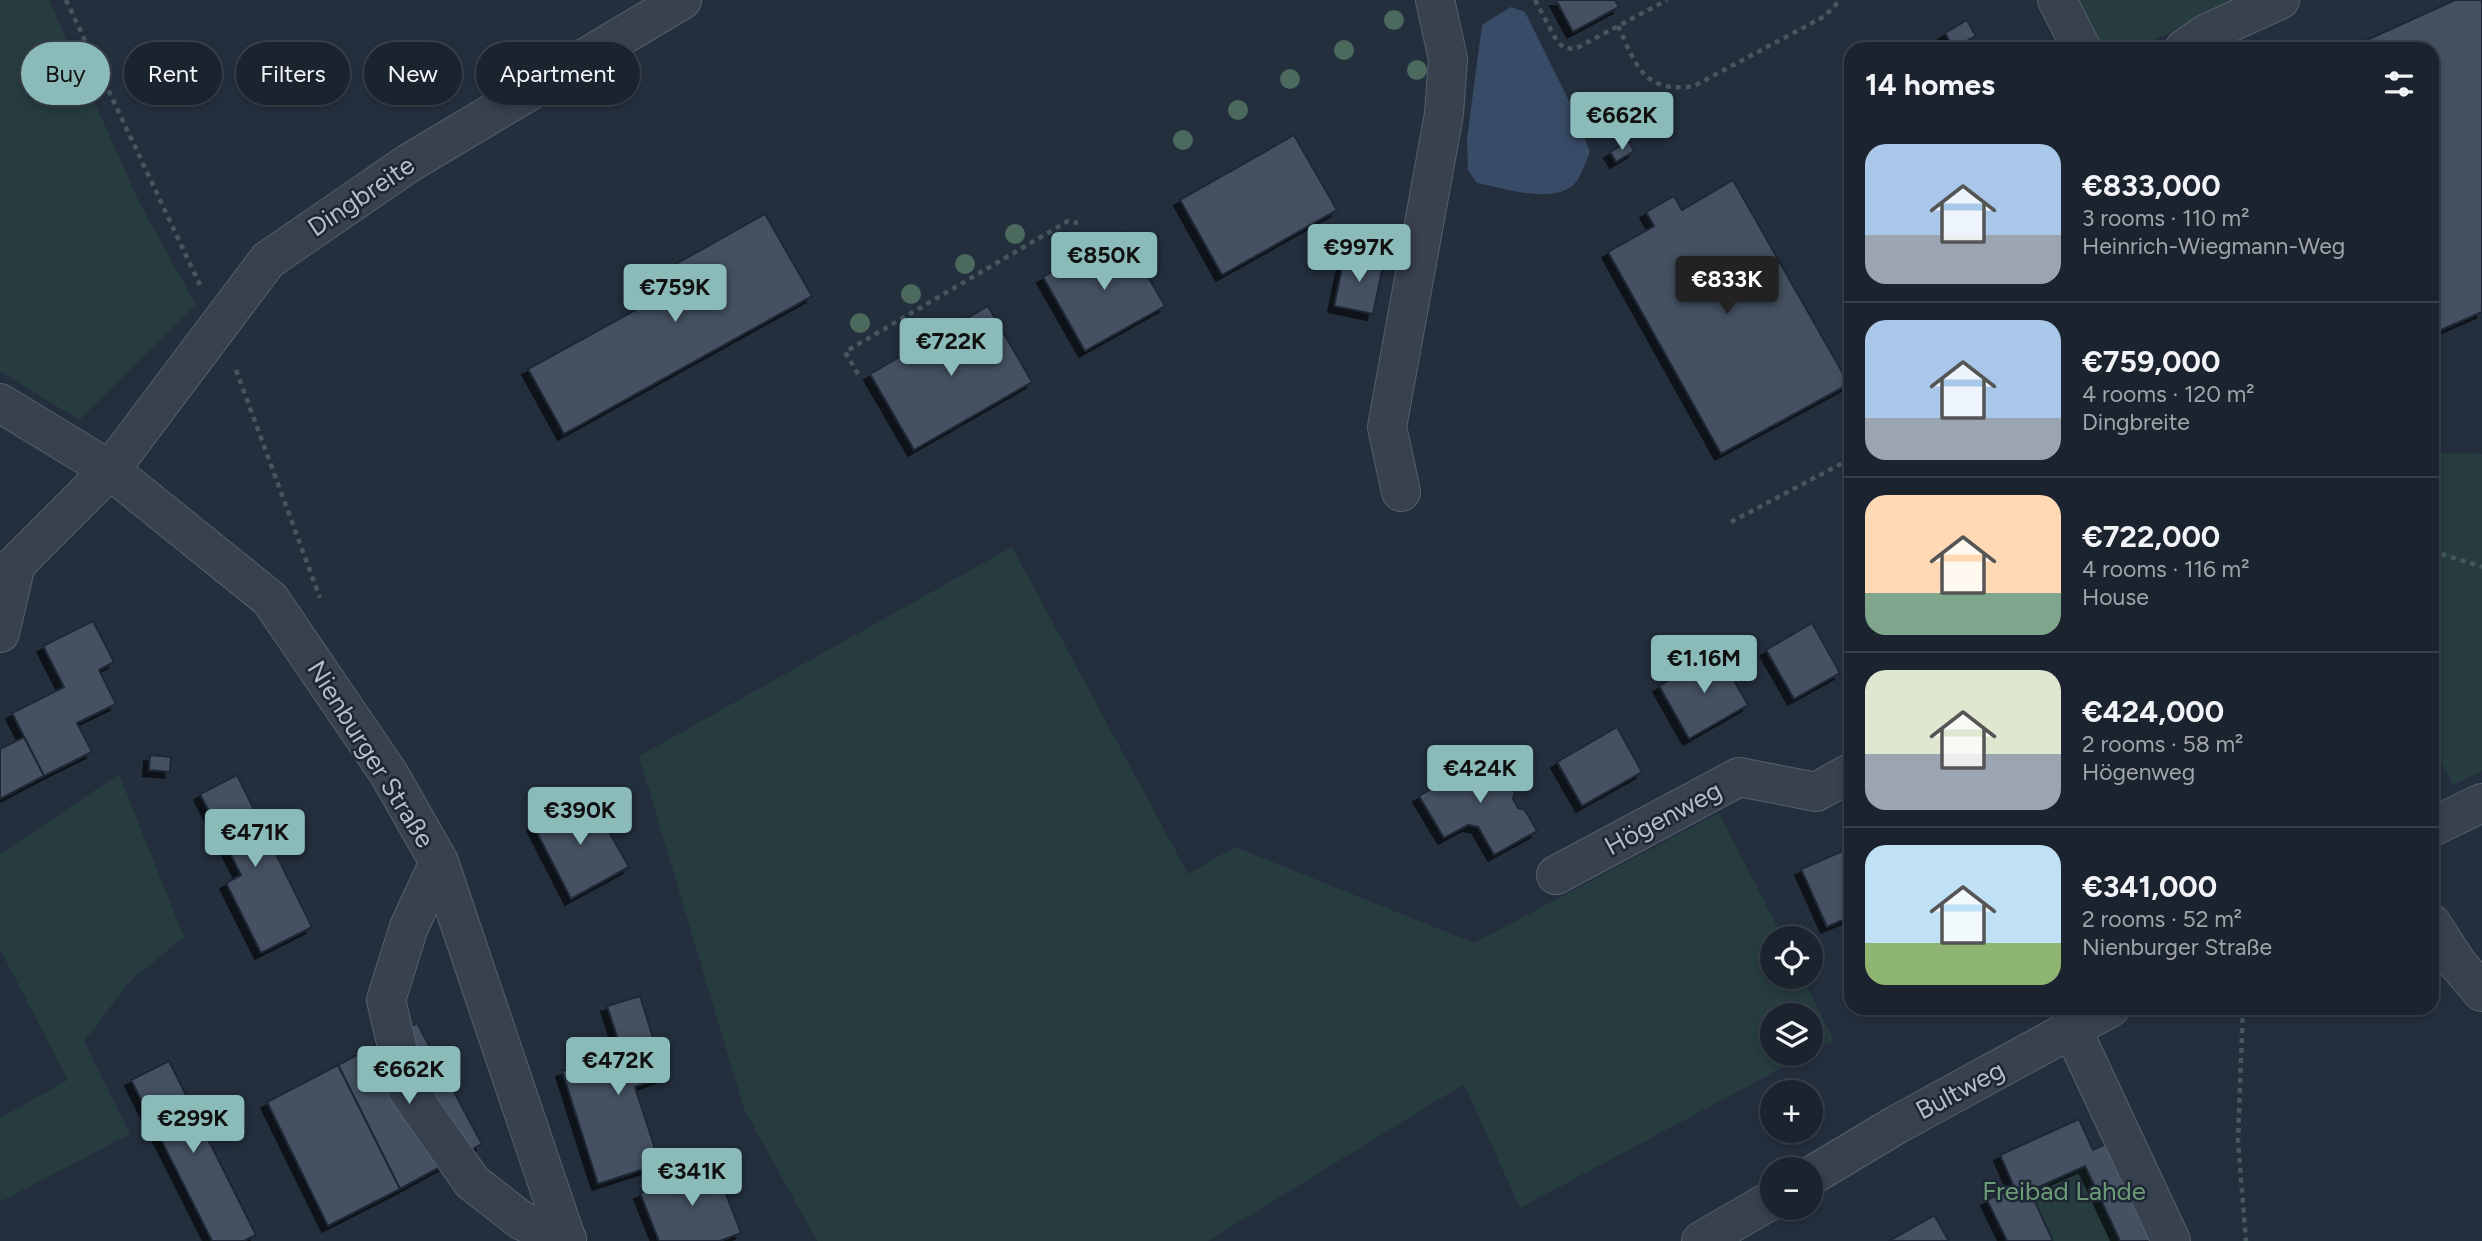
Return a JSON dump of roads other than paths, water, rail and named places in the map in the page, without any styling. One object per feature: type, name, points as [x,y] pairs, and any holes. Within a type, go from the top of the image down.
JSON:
[{"type":"street","name":"Dingbreite","points":[[8,564],[110,470],[268,260],[409,163],[682,0]]},
{"type":"street","points":[[1401,492],[1387,427],[1444,114],[1448,59],[1435,0]]},
{"type":"street","points":[[2057,0],[2078,42]]},
{"type":"street","points":[[2194,42],[2207,33],[2280,0]]},
{"type":"street","name":"Nienburger Straße","points":[[10,410],[110,470],[270,599],[389,775],[439,863],[567,1240]]},
{"type":"street","points":[[0,633],[8,564]]},
{"type":"street","name":"Högenweg","points":[[1556,875],[1739,777],[1816,792],[1844,776]]},
{"type":"street","points":[[2439,819],[2482,803]]},
{"type":"street","points":[[439,863],[410,927],[386,1000],[407,1089],[472,1182],[522,1221],[567,1240]]},
{"type":"street","points":[[2439,936],[2457,963],[2482,992]]},
{"type":"street","name":"Bultweg","points":[[1823,1169],[1896,1125],[2097,1015]]},
{"type":"street","points":[[2072,1029],[2171,1241]]},
{"type":"street","points":[[1701,1241],[1760,1207]]},
{"type":"water","points":[[1511,7],[1525,12],[1573,109],[1590,152],[1576,182],[1556,193],[1529,193],[1477,183],[1468,170],[1467,139],[1482,25]]},
{"type":"park label","name":"Freibad Lahde","points":[[2064,1191]]}]
